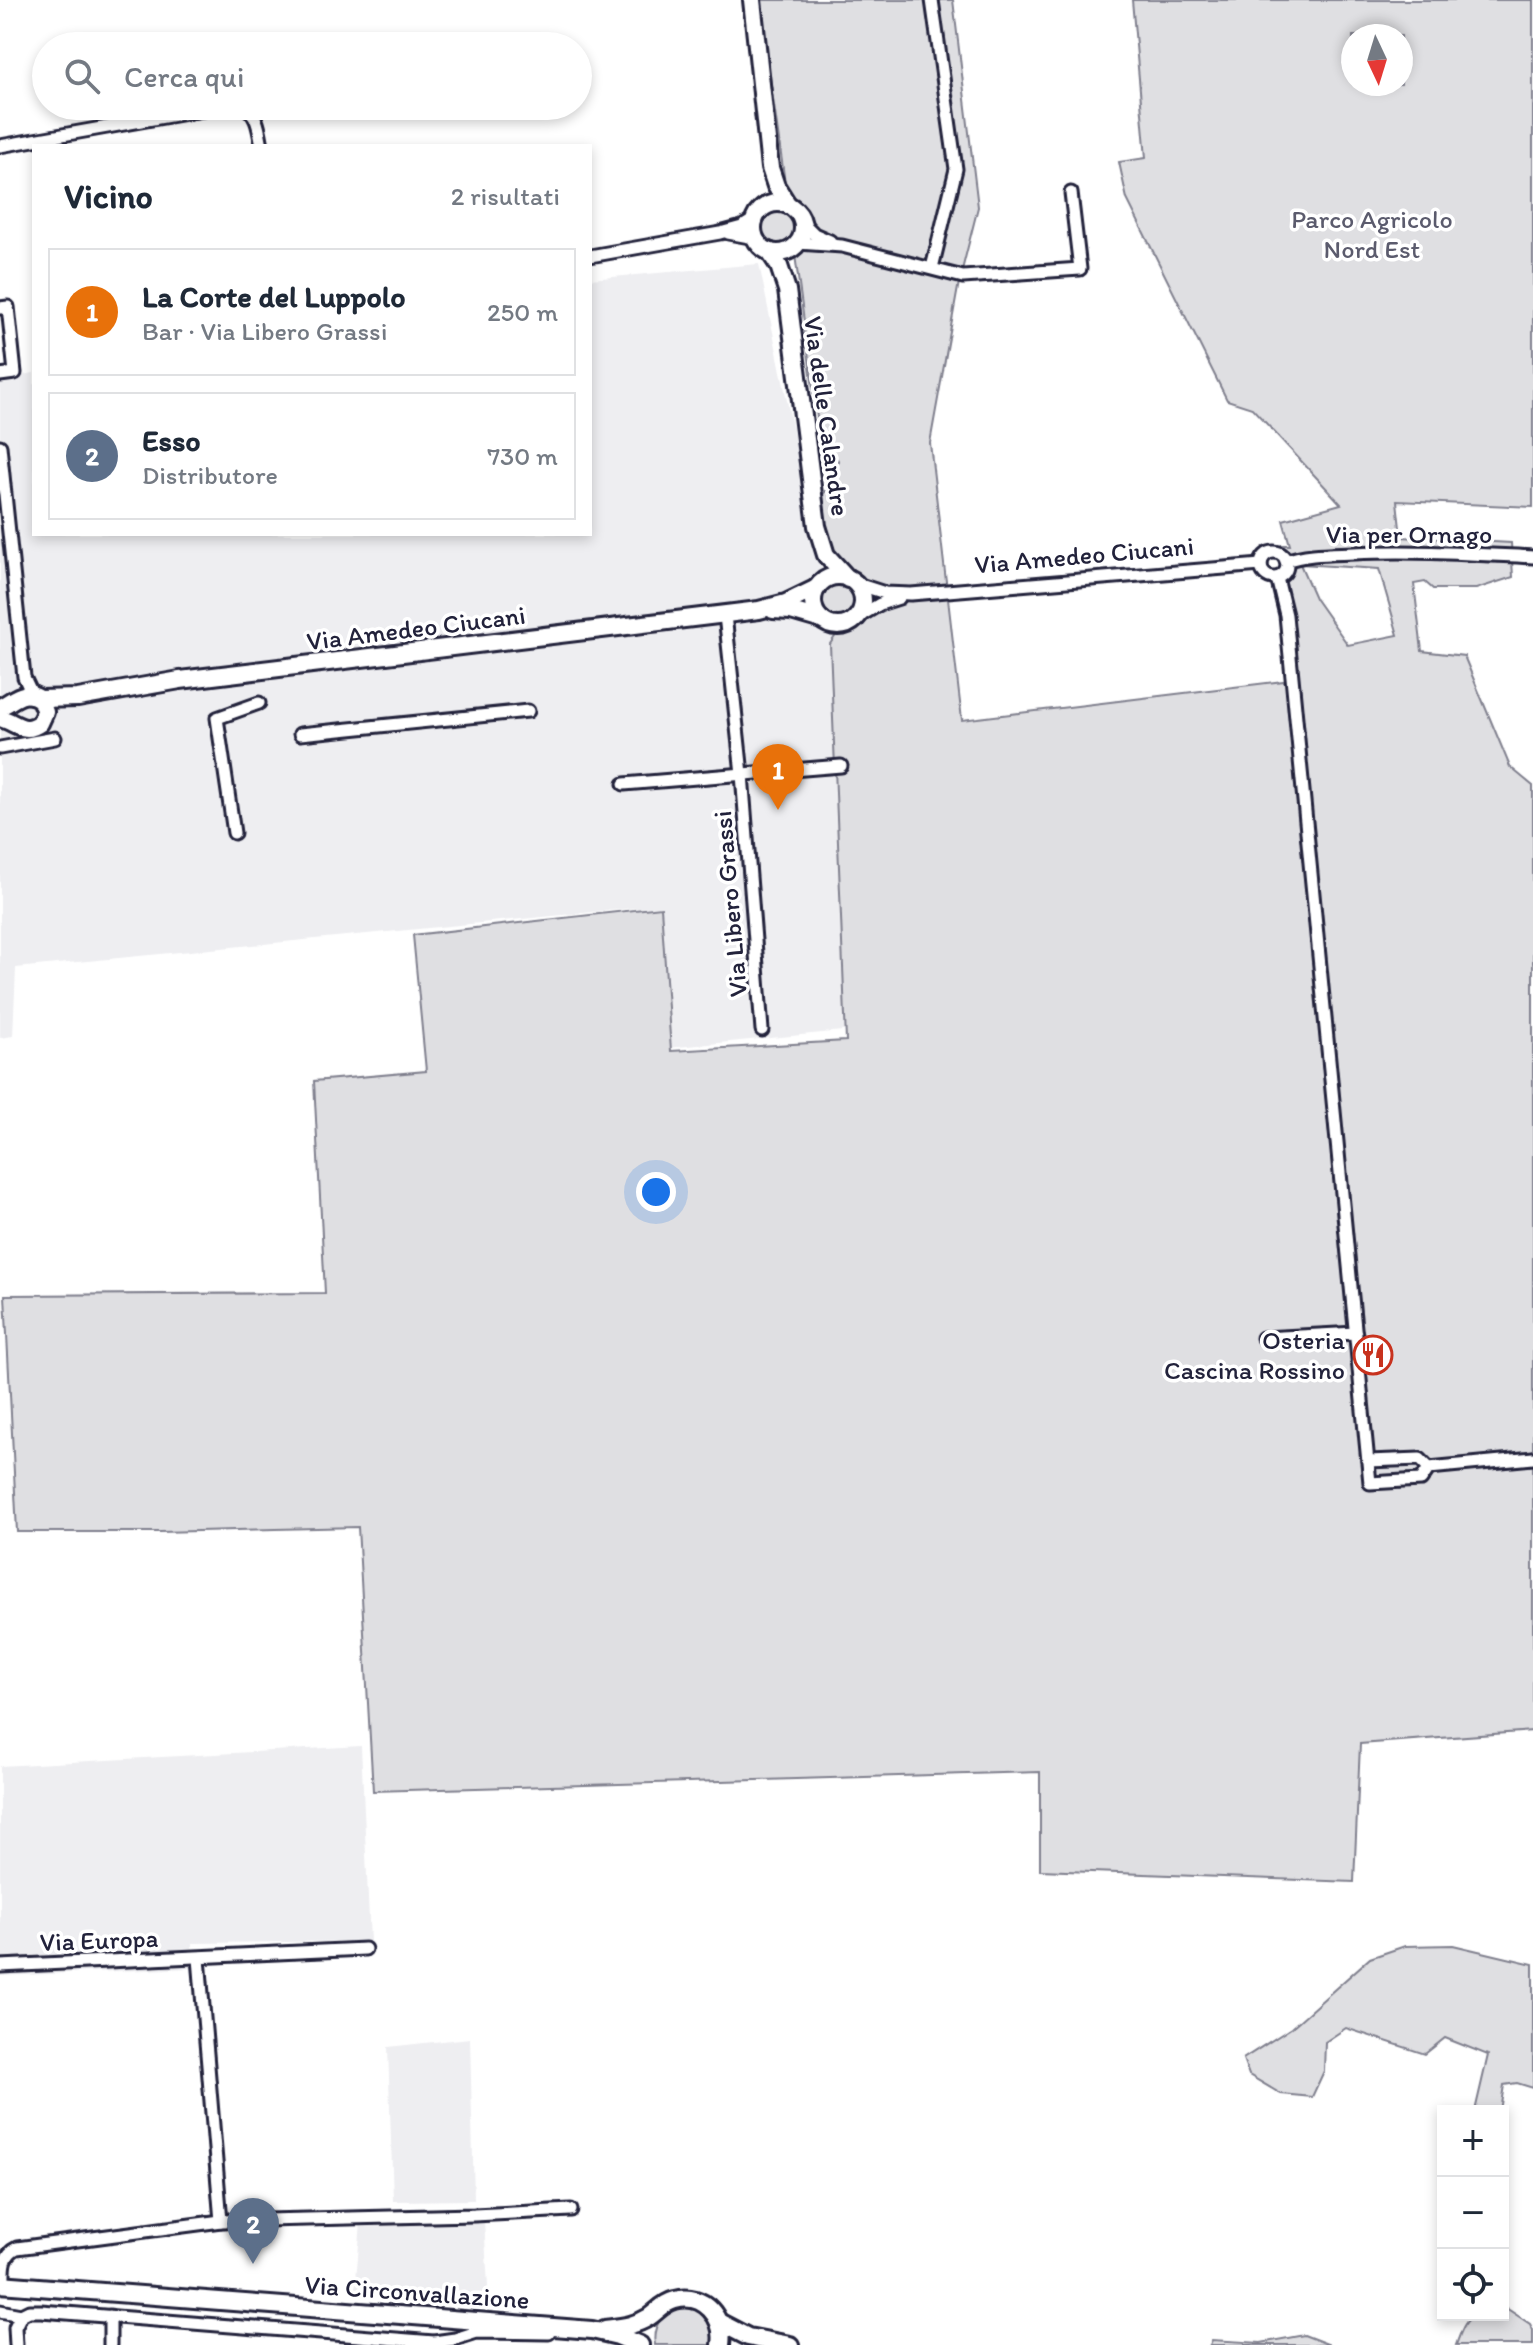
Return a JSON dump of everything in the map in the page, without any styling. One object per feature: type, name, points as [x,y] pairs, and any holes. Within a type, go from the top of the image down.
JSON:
[{"type":"main road","points":[[752,0],[770,168],[775,185],[803,223]]},
{"type":"main road","points":[[755,238],[753,227],[767,191],[770,168]]},
{"type":"main road","points":[[757,215],[772,203],[788,205]]},
{"type":"main road","name":"Via delle Calandre","points":[[803,223],[789,264],[787,290],[814,512],[829,560],[851,581]]},
{"type":"main road","name":"Via delle Calandre","points":[[755,238],[778,265],[787,290]]},
{"type":"main road","points":[[769,251],[784,252],[797,244]]},
{"type":"main road","name":"Via delle Calandre","points":[[818,587],[823,567],[823,546]]},
{"type":"main road","name":"Via Amedeo Ciucani","points":[[78,698],[44,717],[30,729],[20,728],[6,720],[20,700],[78,698],[194,679],[725,615],[790,601],[832,577],[851,581]]},
{"type":"main road","points":[[851,581],[860,589],[863,599],[858,617]]},
{"type":"main road","points":[[818,587],[813,604],[822,620]]},
{"type":"main road","name":"Via Amedeo Ciucani","points":[[759,610],[791,611],[842,626],[858,617]]},
{"type":"main road","points":[[20,700],[45,708],[44,717]]},
{"type":"main road","name":"Via Circonvallazione","points":[[2,2284],[587,2330],[618,2336],[640,2345]]},
{"type":"main road","name":"Via Circonvallazione","points":[[587,2330],[632,2325],[671,2301],[691,2299],[710,2308],[719,2322],[741,2335],[790,2345]]},
{"type":"main road","points":[[648,2345],[647,2329],[654,2314]]},
{"type":"main road","points":[[719,2322],[721,2345]]},
{"type":"main road","name":"Via Circonvallazione","points":[[775,2345],[782,2344]]},
{"type":"street","points":[[932,0],[956,169],[932,268]]},
{"type":"street","points":[[0,146],[147,120]]},
{"type":"street","points":[[256,120],[262,144]]},
{"type":"street","points":[[803,223],[816,235],[842,246],[963,277],[1080,269],[1071,193]]},
{"type":"street","points":[[592,256],[720,233],[742,227],[757,215]]},
{"type":"street","points":[[720,233],[755,238]]},
{"type":"street","points":[[797,244],[842,246]]},
{"type":"street","points":[[0,308],[8,307],[15,373],[0,375]]},
{"type":"street","points":[[0,446],[24,677],[20,700]]},
{"type":"street","name":"Via per Ornago","points":[[1286,561],[1328,554],[1394,551],[1533,557]]},
{"type":"street","points":[[1272,552],[1280,553],[1286,561],[1285,572],[1277,578],[1266,576],[1261,565],[1263,557],[1272,552]]},
{"type":"street","name":"Via Amedeo Ciucani","points":[[851,581],[885,593],[911,594],[1261,565]]},
{"type":"street","points":[[1277,578],[1286,615],[1370,1483],[1421,1480],[1429,1468]]},
{"type":"street","name":"Via Amedeo Ciucani","points":[[858,617],[885,602],[911,594]]},
{"type":"street","name":"Via Libero Grassi","points":[[725,615],[742,774],[762,1030]]},
{"type":"street","points":[[234,833],[217,718],[259,703]]},
{"type":"street","points":[[300,734],[528,711]]},
{"type":"street","points":[[0,748],[55,738]]},
{"type":"street","name":"Via Libero Grassi","points":[[624,784],[841,766]]},
{"type":"street","points":[[1263,1338],[1356,1333]]},
{"type":"street","points":[[1429,1468],[1533,1458]]},
{"type":"street","points":[[1368,1461],[1420,1459],[1429,1468]]},
{"type":"street","name":"Via Europa","points":[[0,1966],[365,1949]]},
{"type":"street","points":[[199,1958],[221,2221]]},
{"type":"street","points":[[2,2284],[5,2260],[9,2252],[17,2248],[221,2221],[571,2210]]},
{"type":"street","points":[[0,2311],[21,2315],[32,2310],[280,2335],[434,2344],[477,2332],[544,2334],[587,2330]]},
{"type":"street","points":[[16,2345],[15,2327],[21,2315]]},
{"type":"street","points":[[110,2316],[110,2345]]},
{"type":"shaded area","points":[[759,264],[836,640],[873,1028],[647,1050],[635,908],[16,968],[13,1036],[0,1038],[0,379],[32,373],[32,536],[592,536],[592,279]]},
{"type":"shaded area","points":[[361,1746],[370,1941],[192,1943],[193,1968],[0,1976],[0,1766]]},
{"type":"shaded area","points":[[470,2038],[474,2200],[393,2201],[388,2047]]},
{"type":"shaded area","points":[[484,2221],[489,2303],[355,2291],[361,2222]]},
{"type":"green space","name":"Parco Agricolo Nord Est","points":[[759,0],[953,0],[978,207],[959,282],[930,443],[962,720],[1291,680],[1282,545],[1290,545],[1283,520],[1341,504],[1252,408],[1227,400],[1127,199],[1119,162],[1146,158],[1132,0],[1533,0],[1533,507],[1397,501],[1401,537],[1511,543],[1513,577],[1476,589],[1433,589],[1425,582],[1414,584],[1422,651],[1464,656],[1510,767],[1533,786],[1533,1731],[1360,1744],[1354,1882],[1040,1870],[1040,1772],[373,1791],[358,1527],[17,1532],[5,1295],[325,1293],[314,1081],[426,1071],[413,935],[661,907],[671,1051],[846,1041],[830,644],[841,628],[842,620],[827,615],[820,600],[825,588],[822,495],[837,480],[838,460],[820,440],[793,240],[780,245],[770,243],[763,238],[760,230],[766,214],[775,210],[789,211]],"holes":[[[1300,564],[1379,569],[1398,635],[1348,645],[1315,598]]]},
{"type":"green space","points":[[1453,1945],[1533,1964],[1533,2088],[1517,2083],[1504,2085],[1501,2105],[1476,2105],[1488,2055],[1445,2038],[1425,2054],[1346,2028],[1325,2042],[1324,2071],[1312,2097],[1281,2094],[1249,2075],[1243,2059],[1291,2028],[1370,1958],[1405,1946]]},
{"type":"green space","points":[[676,2307],[693,2309],[705,2316],[712,2328],[713,2345],[655,2345],[658,2323]]},
{"type":"green space","points":[[1509,2310],[1530,2324],[1533,2345],[1456,2345],[1467,2321],[1509,2321]]},
{"type":"green space","points":[[1304,2335],[1330,2345],[1210,2345],[1212,2340],[1261,2343]]},
{"type":"place","name":"La Corte del Luppolo","points":[[778,810]]},
{"type":"place","name":"Osteria Cascina Rossino","points":[[1373,1355]]},
{"type":"place","name":"Esso","points":[[253,2264]]}]
